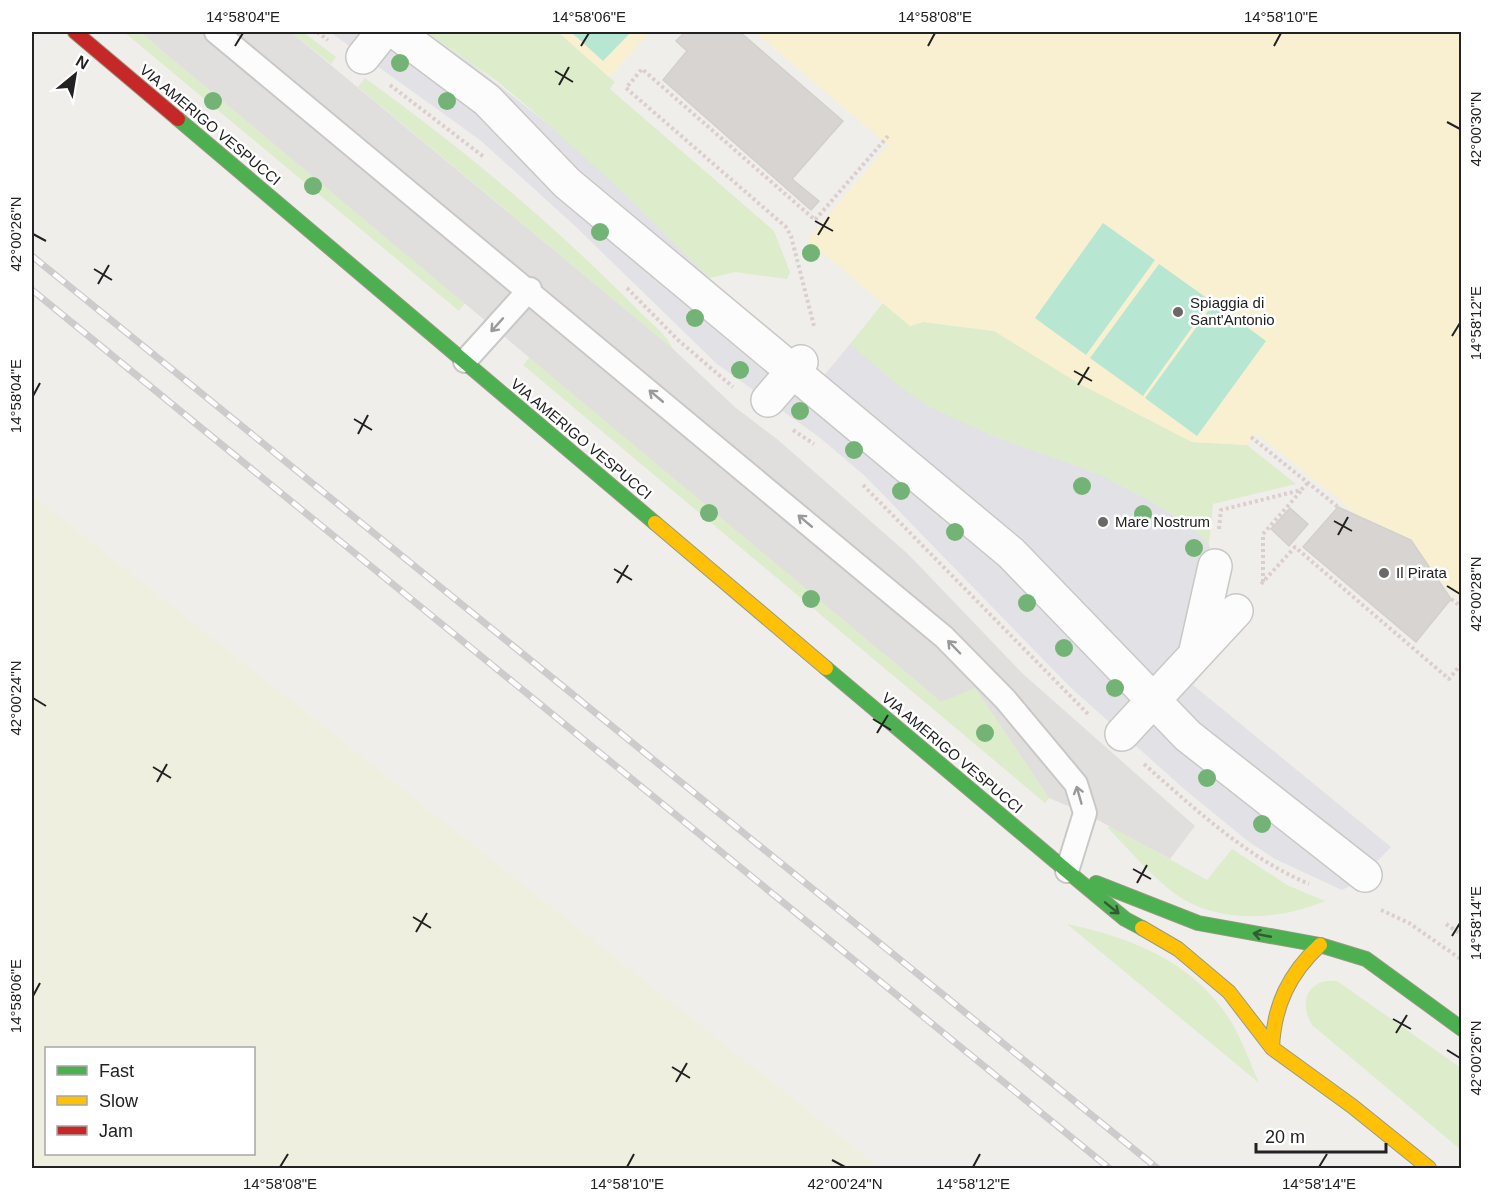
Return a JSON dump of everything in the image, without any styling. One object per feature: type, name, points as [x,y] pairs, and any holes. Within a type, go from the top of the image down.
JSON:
[{"type":"main road","name":"VIA AMERIGO VESPUCCI","points":[[75,32],[1066,871],[1125,919],[1178,949],[1228,992],[1272,1048],[1352,1106],[1429,1168]]},
{"type":"main road","name":"VIA AMERIGO VESPUCCI","points":[[1066,871],[1198,923],[1320,945],[1366,959],[1461,1029]]},
{"type":"main road","points":[[1272,1048],[1274,1020],[1282,991],[1293,970],[1320,945]]},
{"type":"street","points":[[363,57],[383,32]]},
{"type":"street","points":[[396,32],[487,100],[567,183],[797,367],[1011,553],[1188,736],[1365,875]]},
{"type":"street","points":[[763,405],[797,367]]},
{"type":"street","points":[[1195,656],[1215,566]]},
{"type":"street","points":[[1122,734],[1246,601]]},
{"type":"lane","points":[[216,32],[530,290],[944,637],[1005,699],[1076,784],[1084,813],[1066,871]]},
{"type":"lane","points":[[465,361],[530,290]]},
{"type":"path","points":[[317,32],[333,44]]},
{"type":"path","points":[[797,367],[818,341],[786,227],[626,88],[642,69],[815,220],[888,136]]},
{"type":"path","points":[[387,83],[487,160]]},
{"type":"path","points":[[622,283],[678,340],[823,449]]},
{"type":"path","points":[[1251,437],[1338,507]]},
{"type":"path","points":[[856,478],[1091,717]]},
{"type":"path","points":[[1263,582],[1263,534],[1308,483]]},
{"type":"path","points":[[1215,566],[1221,510],[1301,490]]},
{"type":"path","points":[[1246,601],[1295,547],[1449,679],[1461,663]]},
{"type":"path","points":[[1452,599],[1461,607]]},
{"type":"path","points":[[1141,761],[1240,845],[1281,872],[1312,886]]},
{"type":"path","points":[[1374,907],[1409,923],[1461,960]]},
{"type":"path","points":[[1446,924],[1461,935]]},
{"type":"green space","points":[[124,32],[140,32],[465,303],[459,311]]},
{"type":"green space","points":[[291,32],[303,32],[336,57],[331,64]]},
{"type":"green space","points":[[426,32],[558,32],[615,82],[610,89],[774,231],[790,272],[787,279],[735,272],[710,278],[548,124],[497,81]]},
{"type":"green space","points":[[571,32],[631,32],[603,61]]},
{"type":"green space","points":[[365,78],[471,159],[539,216],[656,327],[672,348],[358,87]]},
{"type":"green space","points":[[1103,223],[1155,260],[1086,355],[1035,318]]},
{"type":"green space","points":[[1159,264],[1211,301],[1143,396],[1090,358]]},
{"type":"green space","points":[[883,303],[910,326],[923,322],[994,331],[1080,384],[1192,442],[1247,445],[1296,484],[1213,504],[1209,544],[1177,518],[1143,497],[1109,480],[964,424],[928,406],[897,385],[877,370],[850,344]]},
{"type":"green space","points":[[1214,303],[1266,341],[1197,436],[1145,398]]},
{"type":"green space","points":[[530,357],[933,695],[975,688],[1049,798],[1045,803],[523,365]]},
{"type":"green space","points":[[32,495],[880,1168],[32,1168]]},
{"type":"green space","points":[[1110,826],[1207,880],[1232,849],[1287,885],[1325,901],[1307,908],[1267,916],[1226,914],[1206,909],[1170,890],[1108,828]]},
{"type":"green space","points":[[1067,924],[1091,929],[1137,945],[1159,955],[1198,982],[1230,1020],[1259,1083]]},
{"type":"green space","points":[[1337,981],[1461,1068],[1461,1150],[1312,1025],[1306,1008],[1308,993],[1319,983]]},
{"type":"sand","points":[[558,32],[650,32],[609,77]]},
{"type":"sand","name":"Spiaggia di Sant'Antonio","points":[[755,32],[1461,32],[1461,599],[1258,434],[1247,445],[1192,442],[1080,384],[994,331],[923,322],[910,326],[807,240],[888,145]]},
{"type":"shaded area","points":[[140,32],[291,32],[672,348],[736,408],[777,439],[908,554],[1022,673],[1195,826],[1170,859],[1085,813],[1049,798],[975,688],[941,702]]},
{"type":"shaded area","points":[[330,32],[426,32],[472,64],[548,124],[613,183],[739,307],[822,378],[850,344],[900,387],[930,407],[993,436],[1098,474],[1151,501],[1190,526],[1209,544],[1225,600],[1245,620],[1193,685],[1391,847],[1356,883],[1342,890],[1275,859],[1249,842],[1183,788],[1069,686],[865,476],[819,437],[717,364],[574,225],[480,140]]},
{"type":"building","points":[[685,32],[740,32],[843,121],[792,179],[819,201],[811,210],[663,80],[687,51],[676,41]]},
{"type":"building","name":"Il Pirata","points":[[1338,507],[1411,540],[1451,599],[1416,642],[1303,547]]},
{"type":"building","points":[[1290,508],[1308,524],[1289,546],[1271,529]]},
{"type":"railway","points":[[32,256],[1157,1168]]},
{"type":"railway","points":[[32,290],[1109,1168]]},
{"type":"traffic: fast","points":[[178,119],[655,523]]},
{"type":"traffic: fast","points":[[826,668],[1125,919],[1142,928]]},
{"type":"traffic: fast","points":[[1096,883],[1198,923],[1320,945],[1366,959],[1462,1029]]},
{"type":"traffic: slow","points":[[655,523],[826,668]]},
{"type":"traffic: slow","points":[[1142,928],[1178,949],[1229,992],[1272,1048],[1352,1106],[1429,1168]]},
{"type":"traffic: slow","points":[[1272,1048],[1276,1018],[1285,991],[1300,967],[1320,945]]},
{"type":"traffic: jam","points":[[75,32],[178,119]]},
{"type":"place","name":"Spiaggia di Sant'Antonio","points":[[1178,312]]},
{"type":"place","name":"Mare Nostrum","points":[[1103,522]]},
{"type":"place","name":"Il Pirata","points":[[1384,573]]}]
